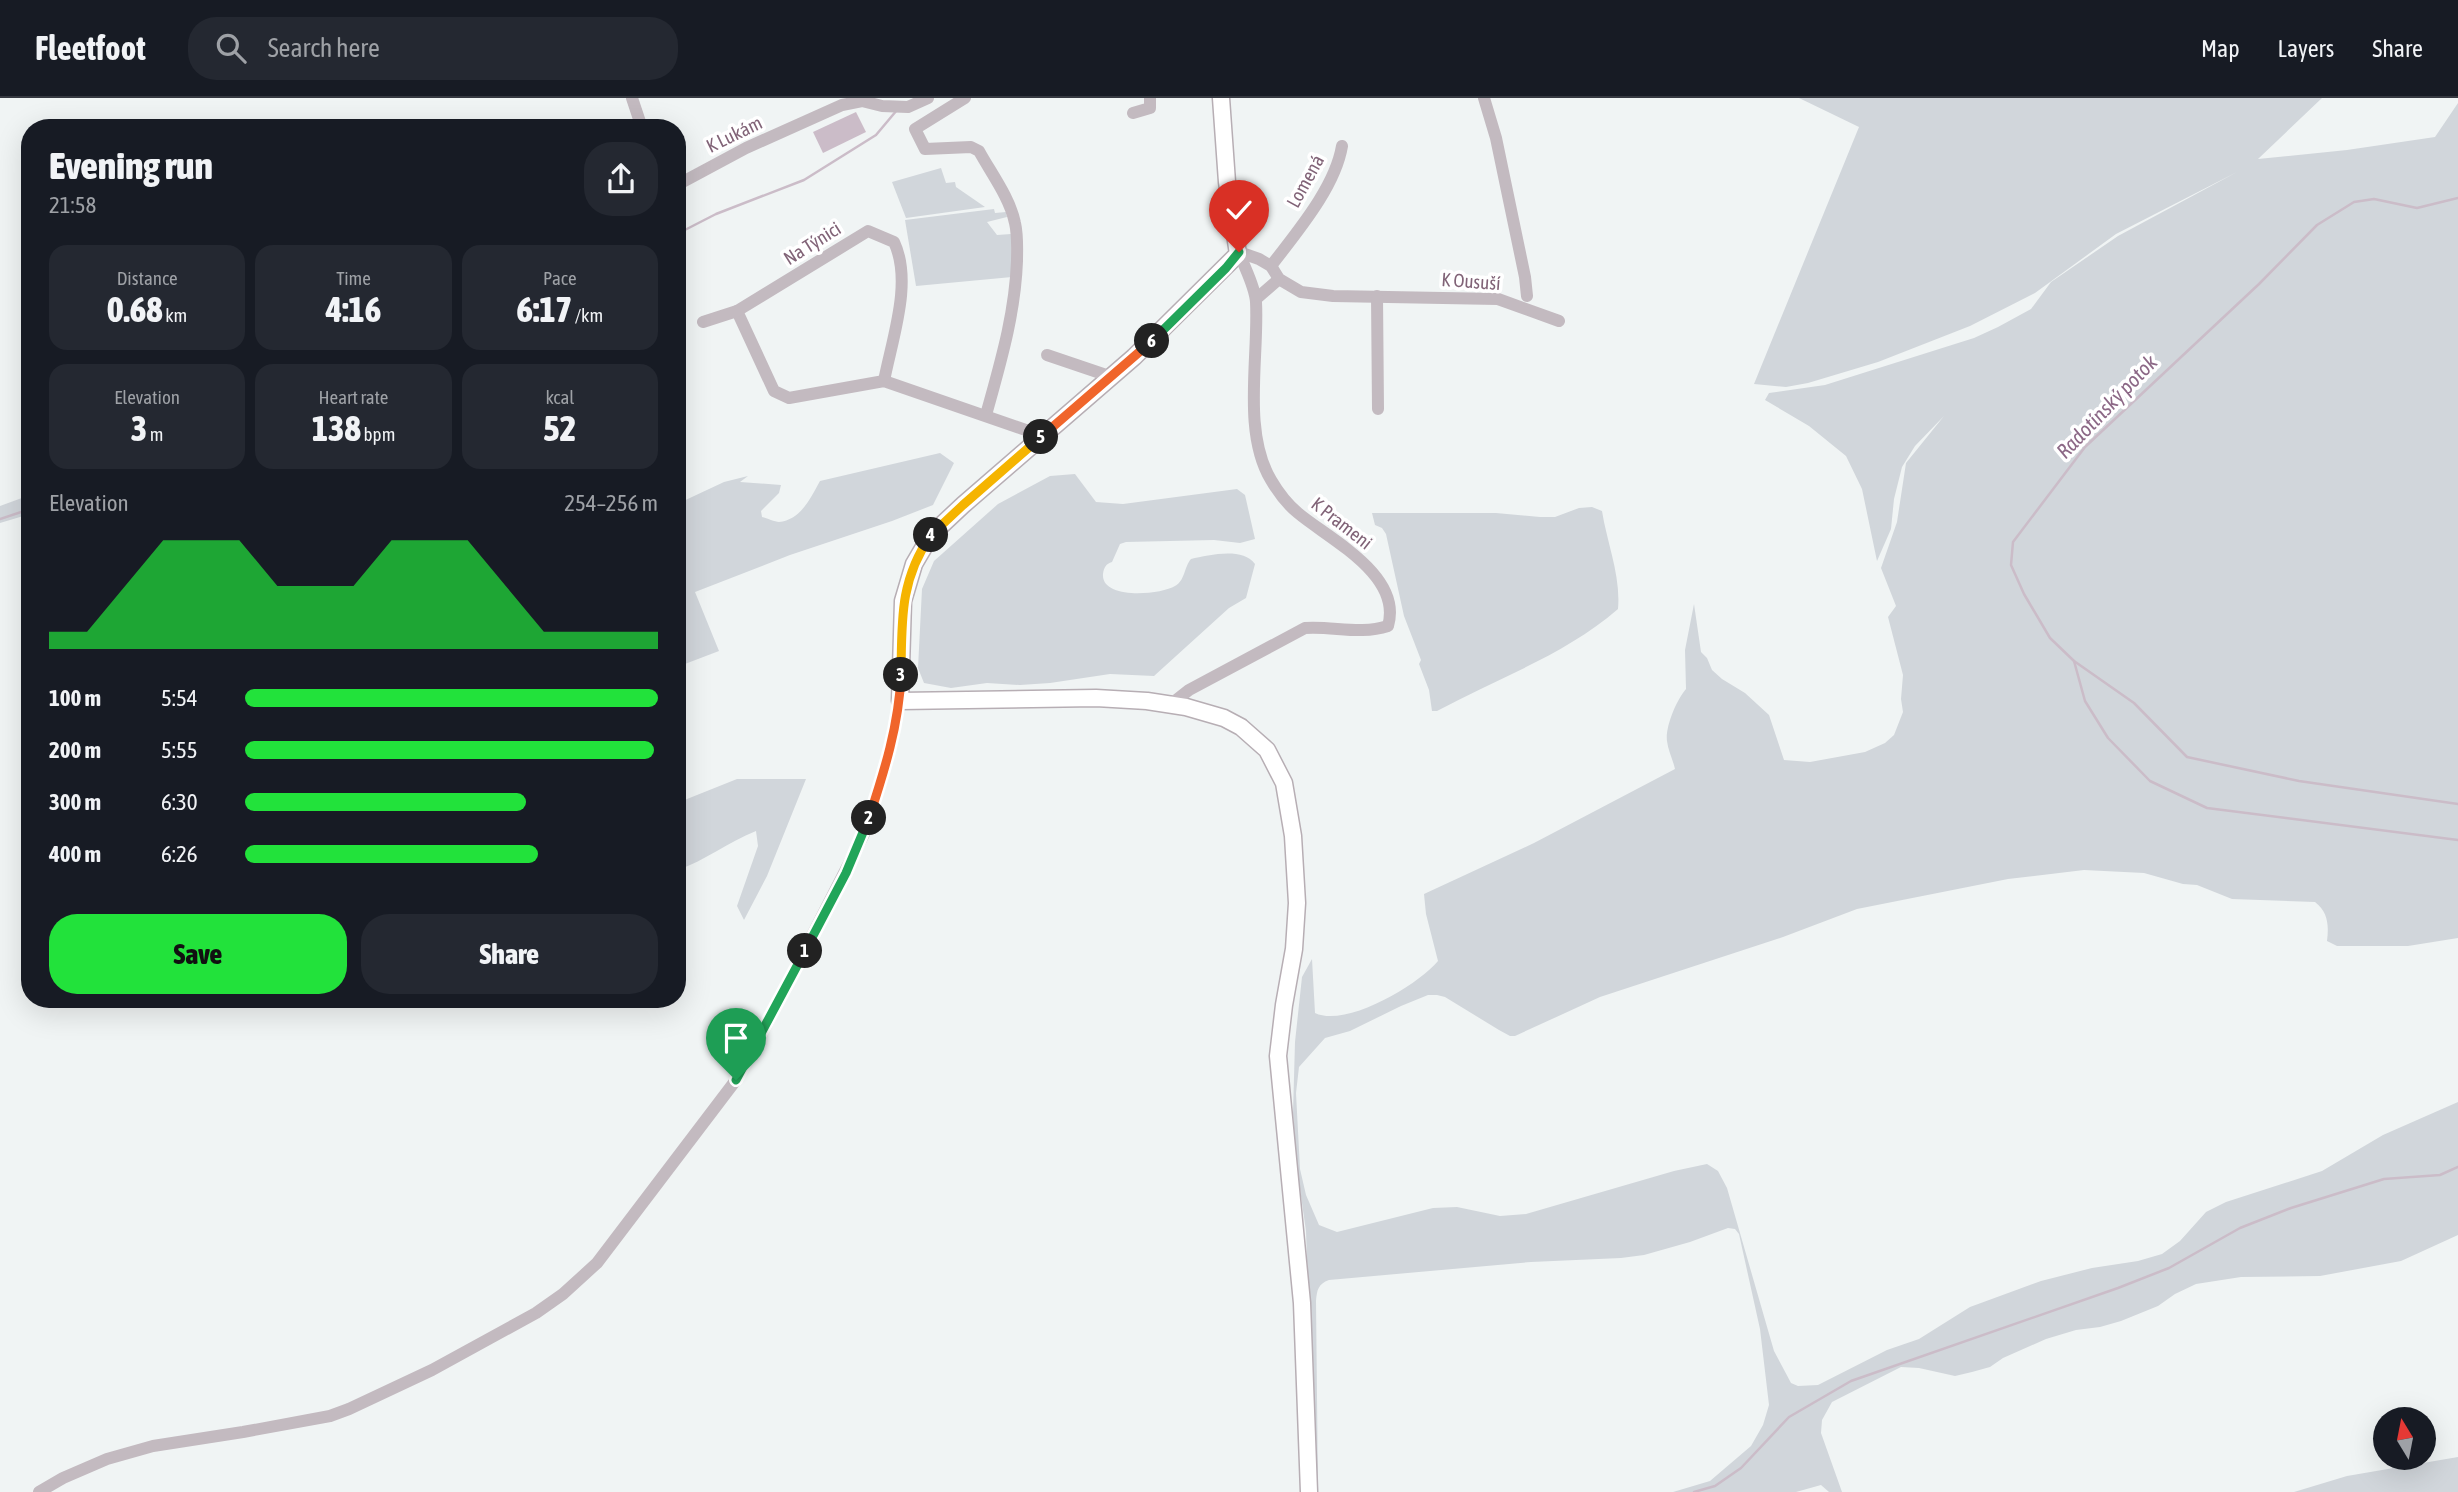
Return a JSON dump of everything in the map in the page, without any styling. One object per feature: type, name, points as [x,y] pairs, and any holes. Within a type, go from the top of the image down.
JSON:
[{"type":"main road","points":[[1221,98],[1227,183],[1239,252],[1226,268],[1112,377],[963,505],[927,542],[911,571],[903,601],[900,701],[1096,698],[1186,707],[1224,718],[1241,727],[1267,750],[1284,783],[1289,802],[1297,903],[1294,949],[1278,1056],[1302,1303],[1309,1492]]},
{"type":"street","points":[[632,98],[639,119]]},
{"type":"street","name":"K Lukám","points":[[686,180],[746,148],[842,105],[862,101],[882,106],[908,107],[928,98]]},
{"type":"street","points":[[965,98],[915,129],[925,149],[971,147],[979,151],[1011,208],[1015,223],[1016,279],[1008,337],[986,415]]},
{"type":"street","points":[[1133,113],[1150,108],[1150,98]]},
{"type":"street","points":[[1484,98],[1496,138],[1527,296]]},
{"type":"street","name":"Lomená","points":[[1271,266],[1321,195],[1340,158],[1342,146]]},
{"type":"street","name":"Na Týnici","points":[[703,322],[737,311],[868,231],[894,242],[901,256],[903,288],[884,381]]},
{"type":"street","points":[[1239,252],[1271,266],[1279,279],[1256,299],[1239,252]]},
{"type":"street","name":"K Ousuší","points":[[1279,279],[1301,292],[1334,296],[1498,299],[1559,321]]},
{"type":"street","points":[[1377,296],[1378,409]]},
{"type":"street","name":"K Prameni","points":[[1170,705],[1189,690],[1305,628],[1318,627],[1350,632],[1376,629],[1388,626],[1391,613],[1383,588],[1369,568],[1335,538],[1294,510],[1280,494],[1262,463],[1254,421],[1256,299]]},
{"type":"street","points":[[737,311],[774,391],[789,398],[884,381],[1043,436]]},
{"type":"street","points":[[1047,355],[1112,377]]},
{"type":"street","points":[[39,1492],[63,1478],[107,1459],[153,1446],[243,1433],[330,1416],[349,1409],[432,1370],[536,1313],[563,1294],[597,1262],[736,1080],[754,1049],[865,832],[886,764],[900,701]]},
{"type":"shaded area","points":[[1799,98],[2322,98],[2258,159],[2435,137],[2458,103],[2458,938],[2408,946],[2337,946],[2327,941],[2327,919],[2315,902],[2232,899],[2197,885],[2183,884],[2144,873],[2084,870],[2008,879],[1857,909],[1783,937],[1600,997],[1515,1036],[1499,1030],[1445,997],[1428,995],[1350,1031],[1325,1038],[1299,1067],[1296,1093],[1300,1169],[1306,1195],[1319,1225],[1337,1232],[1433,1208],[1457,1207],[1500,1216],[1526,1214],[1707,1164],[1718,1171],[1727,1188],[1774,1351],[1791,1383],[1798,1386],[1818,1385],[1887,1350],[1919,1339],[1970,1307],[2041,1281],[2162,1254],[2180,1241],[2206,1212],[2226,1202],[2322,1171],[2383,1135],[2458,1102],[2458,1235],[2401,1261],[2320,1276],[2241,1277],[2196,1284],[2158,1306],[2121,1321],[2046,1339],[2003,1358],[1990,1367],[1972,1372],[1955,1376],[1901,1367],[1832,1402],[1822,1420],[1821,1433],[1842,1492],[1829,1492],[1821,1485],[1796,1492],[1673,1492],[1710,1481],[1751,1446],[1763,1425],[1769,1405],[1760,1329],[1739,1234],[1735,1229],[1728,1228],[1644,1255],[1621,1258],[1531,1262],[1329,1280],[1322,1283],[1316,1301],[1318,1492],[1315,1492],[1306,1231],[1296,1161],[1293,1113],[1295,1042],[1302,977],[1312,959],[1315,1013],[1344,1015],[1381,1002],[1415,981],[1438,961],[1426,914],[1424,894],[1534,843],[1675,769],[1667,735],[1672,714],[1686,689],[1685,650],[1694,604],[1701,652],[1712,670],[1745,693],[1769,715],[1784,760],[1810,762],[1865,752],[1885,743],[1894,735],[1903,712],[1903,675],[1888,617],[1896,606],[1881,568],[1897,522],[1906,463],[1944,416],[1915,446],[1902,467],[1894,499],[1891,529],[1877,561],[1862,489],[1846,456],[1809,426],[1765,400],[1769,393],[1825,385],[1974,338],[1998,327],[2031,309],[2051,282],[2118,236],[2237,172],[2116,234],[2035,293],[1970,326],[1878,362],[1808,383],[1786,387],[1754,384],[1859,127]]},
{"type":"shaded area","points":[[856,112],[866,132],[823,153],[813,132]]},
{"type":"shaded area","points":[[941,168],[946,183],[955,182],[956,187],[985,207],[906,218],[892,182]]},
{"type":"shaded area","points":[[994,209],[995,213],[1006,212],[1007,217],[987,222],[997,235],[1011,234],[1012,277],[916,286],[905,220]]},
{"type":"shaded area","points":[[940,453],[954,463],[933,505],[790,555],[695,592],[719,651],[686,664],[686,500],[724,482],[748,476],[740,482],[781,485],[779,493],[761,511],[762,517],[779,522],[799,512],[820,481]]},
{"type":"shaded area","points":[[1075,474],[1096,502],[1123,504],[1237,489],[1245,495],[1255,539],[1240,543],[1214,540],[1126,542],[1120,544],[1103,574],[1105,582],[1111,588],[1121,592],[1157,592],[1178,584],[1191,559],[1216,554],[1242,555],[1255,564],[1246,598],[1229,608],[1154,676],[1110,674],[1050,683],[987,683],[951,688],[924,683],[918,668],[922,589],[934,561],[998,504],[1050,476]]},
{"type":"shaded area","points":[[21,498],[21,517],[0,523],[0,506]]},
{"type":"shaded area","points":[[1592,507],[1602,511],[1616,572],[1618,609],[1554,653],[1437,711],[1432,711],[1429,690],[1419,664],[1421,660],[1404,616],[1386,534],[1382,528],[1375,525],[1372,513],[1496,513],[1555,517],[1579,508]]},
{"type":"shaded area","points":[[737,779],[806,779],[767,876],[744,920],[737,906],[758,846],[756,831],[686,866],[686,799]]},
{"type":"shaded area","points":[[2458,1457],[2458,1492],[2294,1492],[2347,1476],[2382,1470],[2436,1470],[2436,1461]]},
{"type":"waterway","points":[[686,229],[716,214],[804,180],[876,135],[897,110]]},
{"type":"waterway","name":"Radotínský potok","points":[[2458,198],[2417,208],[2374,199],[2354,202],[2317,225],[2259,284],[2085,447],[2013,542],[2011,565],[2024,594],[2050,638],[2074,661],[2085,701],[2108,738],[2150,781],[2207,808],[2458,840]]},
{"type":"waterway","points":[[0,519],[21,512]]},
{"type":"waterway","points":[[2074,661],[2134,703],[2187,757],[2299,781],[2458,804]]},
{"type":"waterway","points":[[1694,1492],[1715,1486],[1741,1468],[1789,1417],[1851,1381],[2169,1268],[2240,1228],[2291,1208],[2384,1179],[2440,1175],[2458,1167]]},
{"type":"route","points":[[736,1080],[865,832],[886,764],[900,701],[903,601],[920,552],[938,528],[1134,357],[1226,268],[1239,252]]}]
